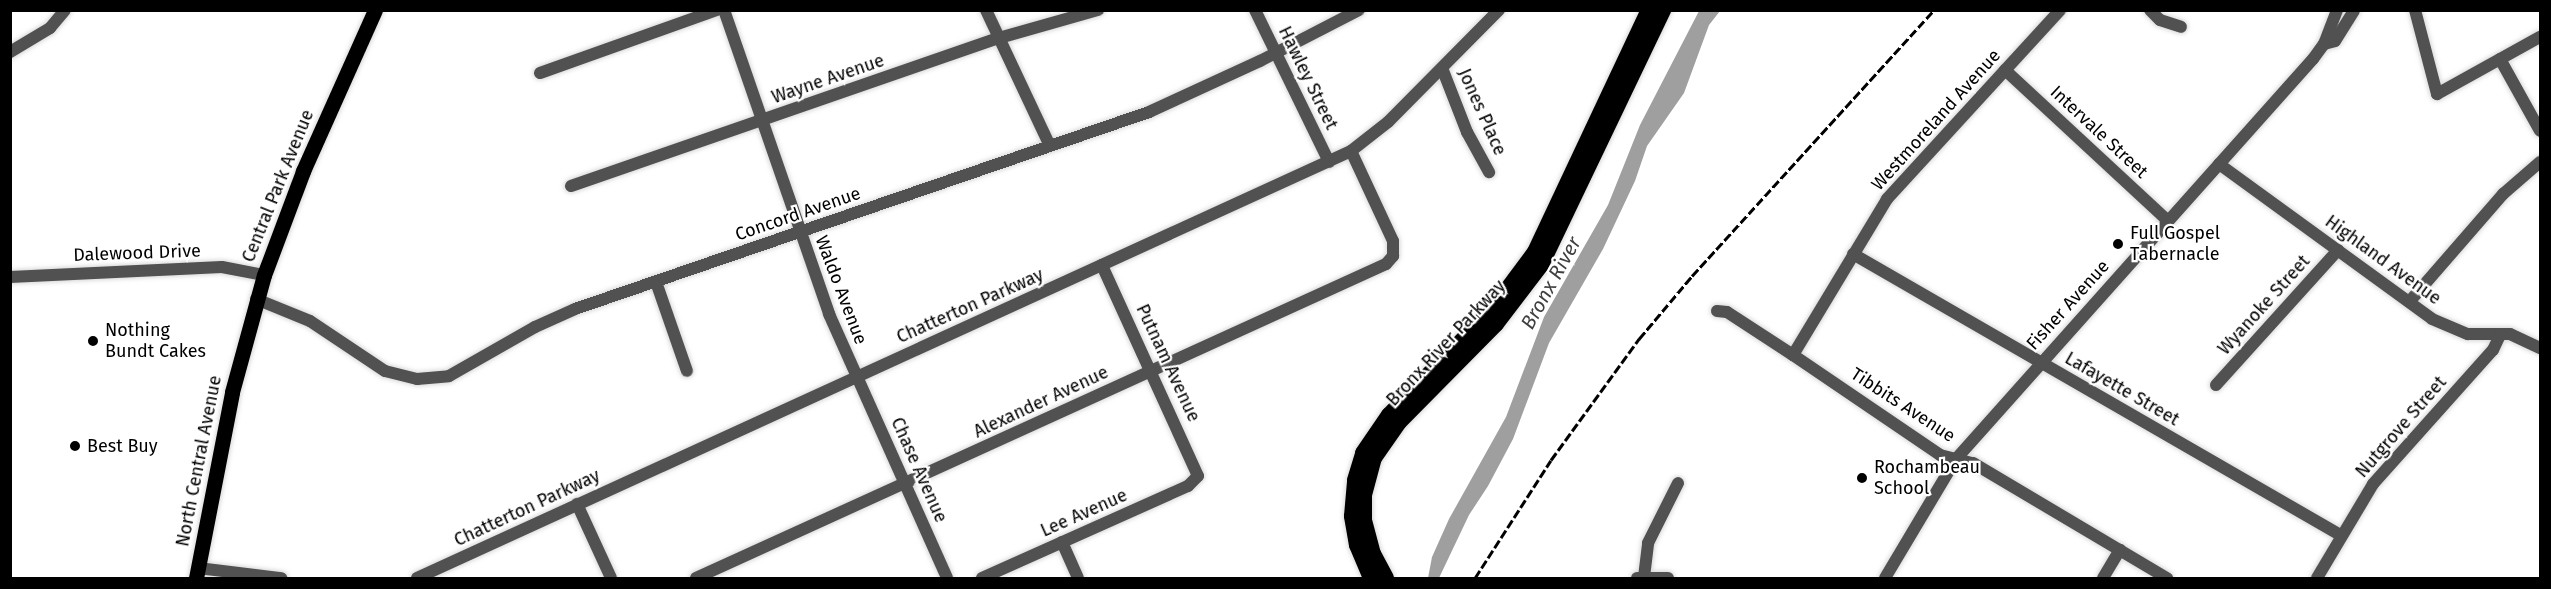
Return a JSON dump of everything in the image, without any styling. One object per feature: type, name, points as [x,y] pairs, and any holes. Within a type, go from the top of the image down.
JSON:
[{"type":"highway","name":"Bronx River Parkway","points":[[1376,575],[1357,545],[1352,516],[1355,480],[1364,453],[1389,415],[1491,311],[1535,252],[1649,10]]},
{"type":"highway","name":"Bronx River Parkway","points":[[1376,575],[1367,538],[1364,511],[1374,459],[1399,422],[1496,324],[1540,265],[1663,10]]},
{"type":"main road","name":"Central Park Avenue","points":[[242,350],[264,275],[303,171],[375,10]]},
{"type":"main road","name":"North Central Avenue","points":[[197,573],[242,350]]},
{"type":"street","points":[[10,52],[50,28],[65,10]]},
{"type":"street","points":[[540,72],[717,10]]},
{"type":"street","name":"Waldo Avenue","points":[[724,10],[829,314],[857,376]]},
{"type":"street","points":[[986,10],[1050,146]]},
{"type":"street","name":"Wayne Avenue","points":[[571,186],[999,38],[1098,10]]},
{"type":"street","name":"Hawley Street","points":[[1255,10],[1329,162]]},
{"type":"street","name":"Concord Avenue","points":[[256,299],[310,321],[385,370],[428,380],[459,372],[561,315],[1149,112],[1275,54],[1359,10]]},
{"type":"street","name":"Chatterton Parkway","points":[[417,579],[1351,152],[1388,122],[1499,10]]},
{"type":"street","name":"Westmoreland Avenue","points":[[1793,355],[1887,199],[2060,10]]},
{"type":"street","points":[[2150,10],[2160,20],[2181,27]]},
{"type":"street","name":"Fisher Avenue","points":[[1885,579],[1956,459],[2324,44],[2337,10]]},
{"type":"street","name":"Fisher Avenue","points":[[2324,44],[2335,41],[2354,10]]},
{"type":"street","points":[[2415,10],[2437,94],[2541,37]]},
{"type":"street","points":[[2500,59],[2541,131]]},
{"type":"street","name":"Jones Place","points":[[1442,68],[1467,132],[1489,172]]},
{"type":"street","name":"Intervale Street","points":[[2005,70],[2168,221]]},
{"type":"street","name":"Alexander Avenue","points":[[696,579],[1377,268],[1390,260],[1395,251],[1391,236],[1351,152]]},
{"type":"street","points":[[2410,302],[2503,194],[2541,162]]},
{"type":"street","name":"Highland Avenue","points":[[2219,164],[2451,330],[2510,334],[2541,348]]},
{"type":"street","name":"Wyanoke Street","points":[[2216,385],[2338,250]]},
{"type":"street","name":"Lafayette Street","points":[[1853,254],[2342,536]]},
{"type":"street","name":"Putnam Avenue","points":[[1102,265],[1152,370],[1198,476]]},
{"type":"street","name":"Dalewood Drive","points":[[10,277],[222,267],[264,275]]},
{"type":"street","points":[[656,282],[687,372]]},
{"type":"street","name":"Tibbits Avenue","points":[[1717,311],[1727,312],[1940,455],[1973,463],[2167,579]]},
{"type":"street","name":"Nutgrove Street","points":[[2317,579],[2373,484],[2493,350],[2500,334]]},
{"type":"street","name":"Chase Avenue","points":[[857,376],[947,579]]},
{"type":"street","name":"Lee Avenue","points":[[982,579],[1188,486],[1198,476]]},
{"type":"street","points":[[1668,579],[1640,578],[1648,543],[1678,483]]},
{"type":"street","points":[[577,504],[611,579]]},
{"type":"street","points":[[1062,542],[1078,579]]},
{"type":"street","points":[[2103,579],[2120,550]]},
{"type":"street","points":[[197,573],[281,579]]},
{"type":"shaded area","points":[[1699,11],[1720,11],[1709,25],[1684,93],[1647,146],[1635,181],[1603,249],[1549,343],[1513,439],[1488,486],[1469,515],[1439,578],[1428,578],[1432,557],[1449,519],[1506,417],[1544,317],[1608,205],[1640,125]]},
{"type":"railway","points":[[1475,578],[1551,460],[1639,339],[1692,276],[1934,10]]},
{"type":"place","name":"Full Gospel Tabernacle","points":[[2118,244]]},
{"type":"place","name":"Nothing Bundt Cakes","points":[[93,341]]},
{"type":"place","name":"Best Buy","points":[[75,446]]},
{"type":"place","name":"Rochambeau School","points":[[1862,478]]},
{"type":"water label","name":"Bronx River","points":[[1551,283]]}]
